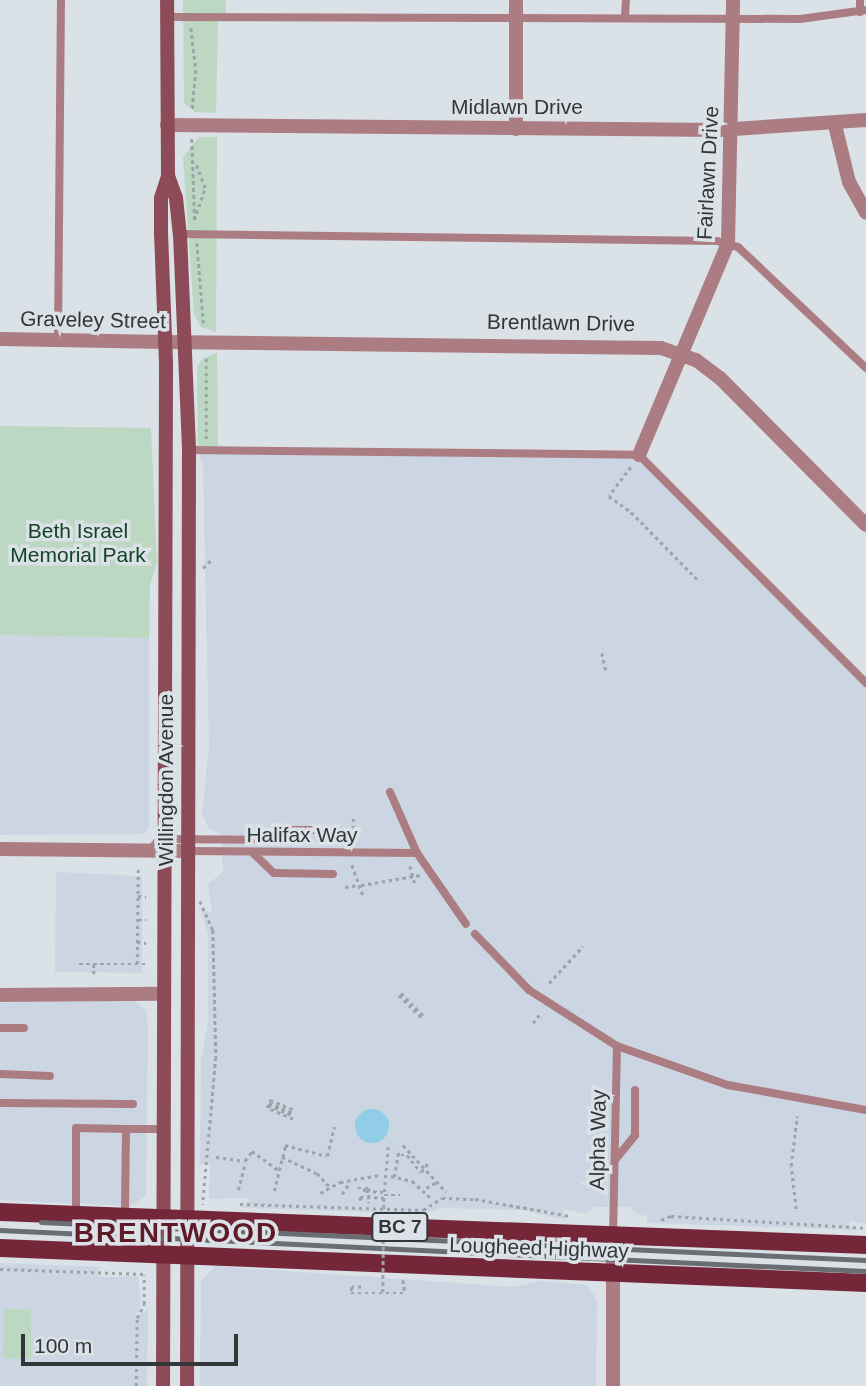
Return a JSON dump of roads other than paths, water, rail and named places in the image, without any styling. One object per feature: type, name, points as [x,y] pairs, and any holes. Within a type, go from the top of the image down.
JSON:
[{"type":"main road","name":"Willingdon Avenue","points":[[163,1386],[159,847],[166,341],[161,198],[168,176],[167,0]]},
{"type":"main road","name":"Willingdon Avenue","points":[[168,176],[177,198],[180,234],[189,450],[187,1386]]},
{"type":"main road","name":"Lougheed Highway","points":[[0,1212],[866,1245]]},
{"type":"main road","name":"Lougheed Highway","points":[[0,1248],[866,1283]]},
{"type":"street","points":[[516,0],[516,129]]},
{"type":"street","name":"Fairlawn Drive","points":[[639,455],[728,243],[733,129],[733,0]]},
{"type":"street","name":"Midlawn Drive","points":[[167,125],[733,129],[835,125],[866,120]]},
{"type":"street","points":[[835,125],[849,182],[866,213]]},
{"type":"street","name":"Graveley Street","points":[[0,339],[186,342]]},
{"type":"street","name":"Brentlawn Drive","points":[[186,342],[634,344],[683,355],[720,378],[866,525]]},
{"type":"street","points":[[0,849],[187,845]]},
{"type":"street","points":[[0,995],[162,993]]},
{"type":"street","points":[[613,1236],[613,1386]]},
{"type":"lane","points":[[58,340],[61,0]]},
{"type":"lane","points":[[625,17],[626,0]]},
{"type":"lane","points":[[167,17],[800,19],[863,11],[860,0]]},
{"type":"lane","points":[[180,234],[706,238],[728,243],[798,299],[866,369]]},
{"type":"lane","points":[[189,450],[639,455],[866,683]]},
{"type":"lane","points":[[390,792],[417,853],[466,924]]},
{"type":"lane","points":[[187,845],[272,840],[291,830],[338,830]]},
{"type":"lane","name":"Halifax Way","points":[[187,845],[252,852],[417,853]]},
{"type":"lane","points":[[252,852],[274,873],[333,874]]},
{"type":"lane","points":[[475,934],[529,990],[617,1046],[728,1085],[866,1110]]},
{"type":"lane","points":[[0,1028],[24,1028]]},
{"type":"lane","name":"Alpha Way","points":[[613,1236],[617,1046]]},
{"type":"lane","points":[[0,1074],[50,1076]]},
{"type":"lane","points":[[615,1160],[635,1135],[635,1090]]},
{"type":"lane","points":[[0,1103],[133,1104]]},
{"type":"lane","points":[[76,1215],[76,1128],[162,1129]]},
{"type":"lane","points":[[125,1217],[126,1129]]},
{"type":"water","points":[[372,1109],[384,1114],[389,1126],[384,1138],[372,1143],[360,1138],[355,1126],[360,1114]]},
{"type":"railway","points":[[41,1222],[866,1260]]},
{"type":"railway","points":[[0,1230],[866,1271]]},
{"type":"district","name":"BRENTWOOD","points":[[176,1233]]},
{"type":"park label","name":"Beth Israel Memorial Park","points":[[78,543]]}]
